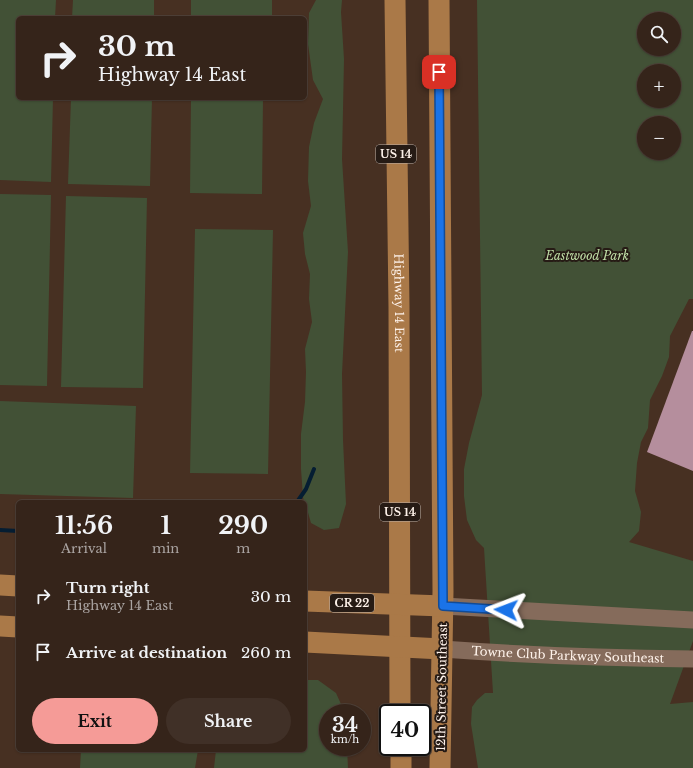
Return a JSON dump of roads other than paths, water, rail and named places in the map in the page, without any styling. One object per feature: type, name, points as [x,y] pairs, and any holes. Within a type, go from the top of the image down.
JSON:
[{"type":"main road","name":"Highway 14 East","points":[[394,0],[399,307],[400,605]]},
{"type":"main road","points":[[439,0],[443,606]]},
{"type":"main road","points":[[0,585],[16,586]]},
{"type":"main road","name":"CR 22","points":[[307,601],[443,606]]},
{"type":"main road","name":"US 14","points":[[400,605],[400,704]]},
{"type":"main road","name":"12th Street Southeast","points":[[440,768],[443,606]]},
{"type":"main road","points":[[0,626],[16,627]]},
{"type":"main road","points":[[307,642],[442,649]]},
{"type":"main road","points":[[400,756],[401,768]]},
{"type":"street","points":[[443,606],[693,620]]},
{"type":"street","name":"Towne Club Parkway Southeast","points":[[442,649],[693,660]]},
{"type":"waterway","points":[[298,500],[306,489],[314,469]]},
{"type":"waterway","points":[[0,530],[16,531]]},
{"type":"park label","name":"Eastwood Park","points":[[587,256]]}]
